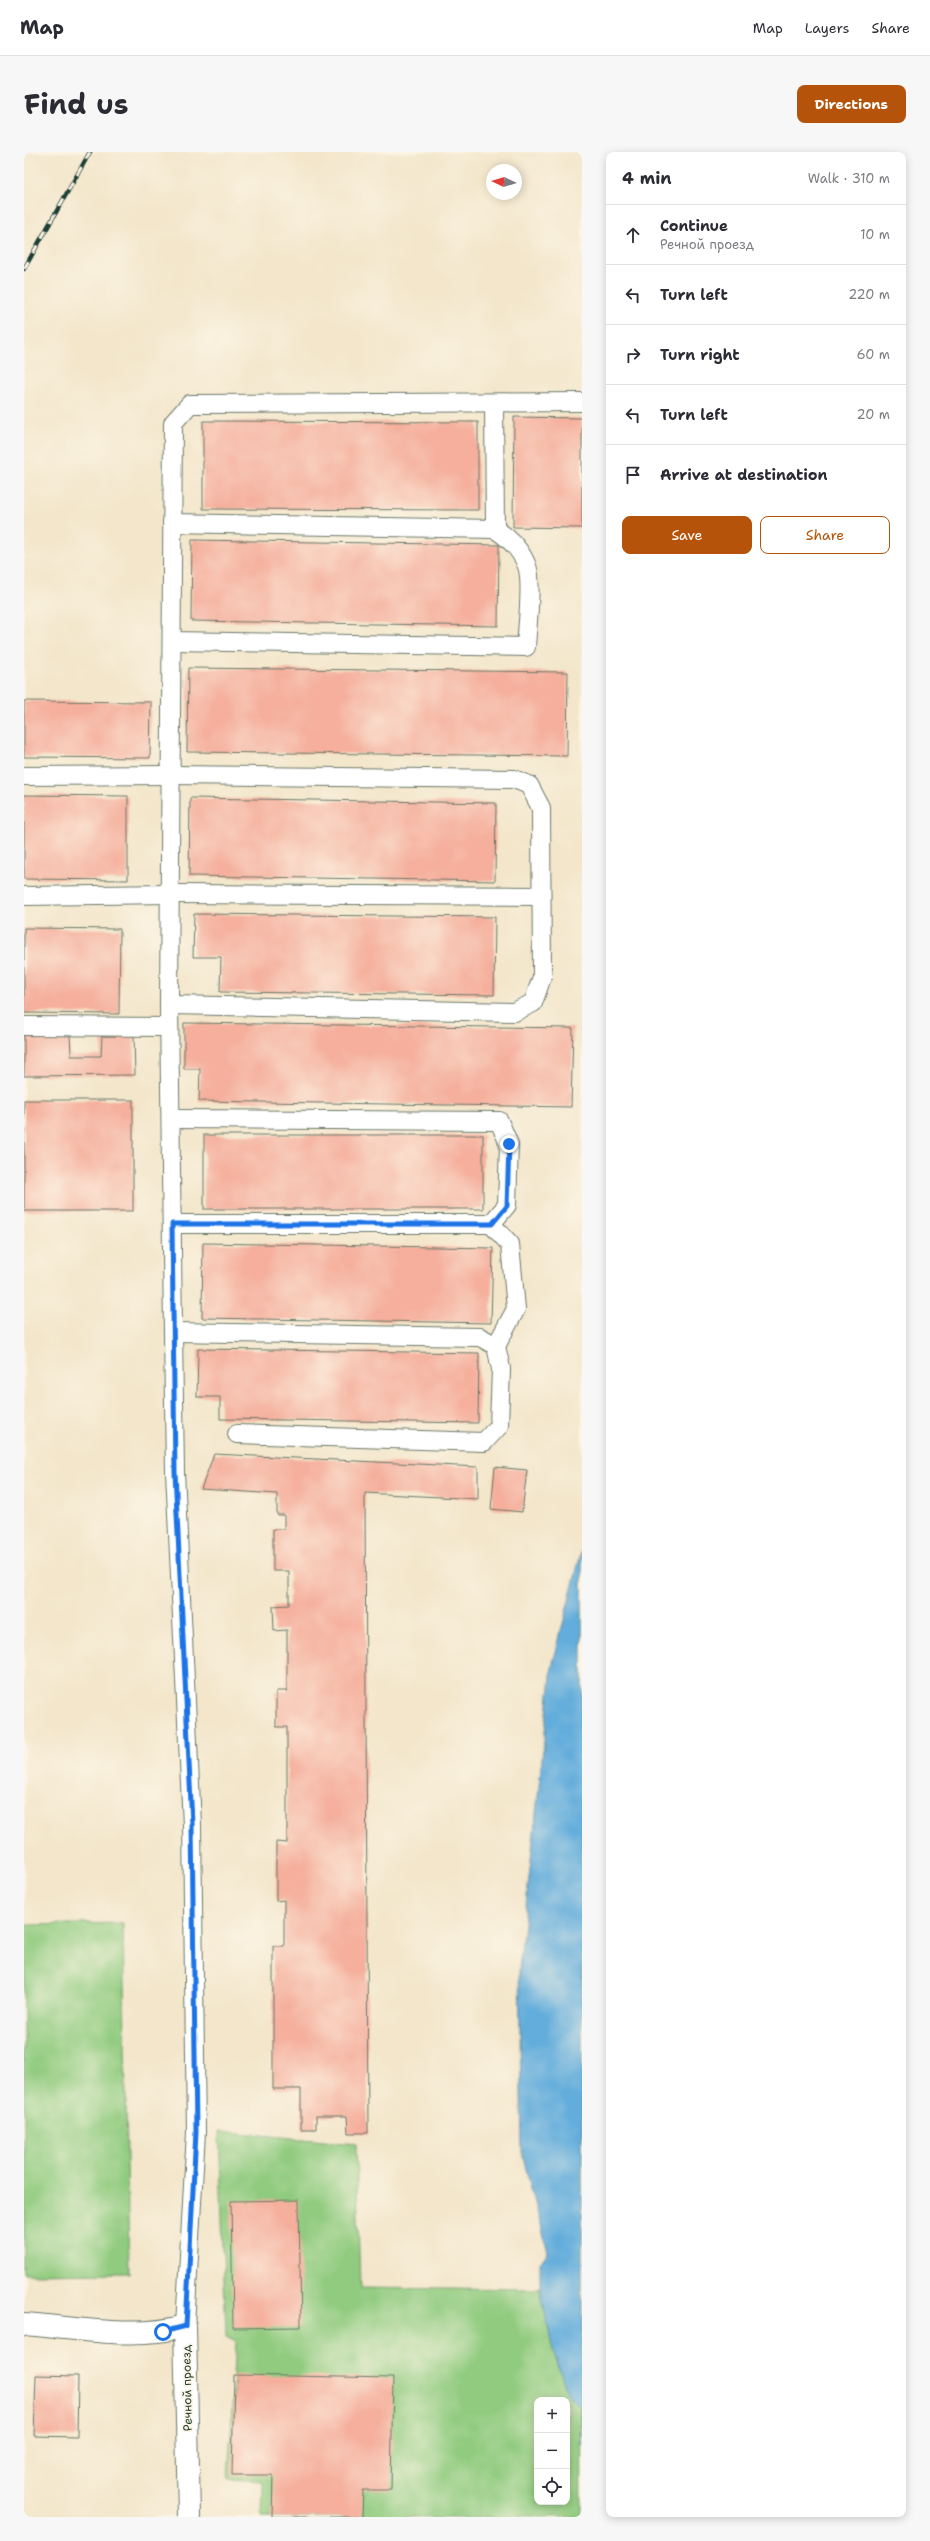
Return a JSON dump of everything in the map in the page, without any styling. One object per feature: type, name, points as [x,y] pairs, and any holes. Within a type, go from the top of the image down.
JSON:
[{"type":"street","name":"Речной проезд","points":[[24,2324],[117,2331],[163,2332],[186,2326],[189,2517]]},
{"type":"lane","points":[[186,2326],[196,2132],[192,1864],[175,1472],[173,1332],[169,1005],[173,423],[190,404],[582,402]]},
{"type":"lane","points":[[494,403],[495,529]]},
{"type":"lane","points":[[172,523],[495,529],[511,540],[527,567],[526,647],[172,642]]},
{"type":"lane","points":[[24,776],[171,775],[514,779],[529,785],[541,808],[542,977],[533,1003],[514,1012],[169,1005]]},
{"type":"lane","points":[[24,896],[170,894],[541,896]]},
{"type":"lane","points":[[24,1026],[169,1027]]},
{"type":"lane","points":[[171,1120],[499,1121],[509,1144],[507,1206],[492,1224]]},
{"type":"lane","points":[[172,1224],[492,1224],[510,1244],[516,1309],[496,1346],[501,1369],[499,1426],[484,1442],[237,1434]]},
{"type":"lane","points":[[173,1332],[480,1337],[496,1346]]},
{"type":"green space","points":[[123,1923],[129,2273],[24,2274],[24,1925]]},
{"type":"green space","points":[[219,2131],[356,2144],[360,2287],[540,2289],[553,2350],[568,2395],[570,2397],[581,2408],[582,2517],[262,2517],[263,2481],[228,2479],[236,2341],[226,2336]]},
{"type":"water","points":[[582,1549],[582,2446],[581,2408],[568,2395],[553,2350],[540,2289],[540,2263],[548,2252],[522,2154],[519,1969],[552,1667]]},
{"type":"building","points":[[514,417],[582,418],[582,528],[513,527]]},
{"type":"building","points":[[203,421],[478,422],[478,510],[203,509]]},
{"type":"building","points":[[192,540],[499,545],[498,626],[191,621]]},
{"type":"building","points":[[188,668],[568,672],[567,756],[187,752]]},
{"type":"building","points":[[24,701],[151,702],[150,758],[24,757]]},
{"type":"building","points":[[24,795],[128,796],[128,880],[24,879]]},
{"type":"building","points":[[190,798],[496,803],[495,881],[189,876]]},
{"type":"building","points":[[194,914],[495,917],[494,995],[220,992],[221,957],[193,957]]},
{"type":"building","points":[[24,928],[120,929],[119,1014],[24,1013]]},
{"type":"building","points":[[184,1023],[573,1028],[571,1107],[199,1101],[200,1069],[184,1069]]},
{"type":"building","points":[[24,1035],[70,1035],[71,1056],[101,1056],[102,1036],[134,1035],[135,1075],[24,1076]]},
{"type":"building","points":[[24,1100],[133,1100],[133,1211],[24,1211]]},
{"type":"building","points":[[204,1135],[483,1135],[483,1209],[204,1209]]},
{"type":"building","points":[[203,1243],[493,1248],[491,1323],[202,1318]]},
{"type":"building","points":[[198,1349],[479,1353],[478,1423],[220,1419],[220,1397],[197,1397]]},
{"type":"building","points":[[214,1454],[478,1467],[478,1499],[365,1493],[368,2133],[348,2133],[347,2116],[316,2116],[316,2129],[301,2129],[301,2089],[273,2089],[273,1946],[284,1946],[284,1900],[276,1901],[276,1842],[287,1843],[287,1727],[276,1727],[276,1691],[287,1691],[287,1630],[274,1631],[273,1606],[289,1605],[289,1571],[273,1571],[273,1529],[284,1529],[284,1515],[277,1515],[277,1494],[201,1489]]},
{"type":"building","points":[[495,1467],[527,1470],[522,1512],[491,1509]]},
{"type":"building","points":[[299,2200],[301,2327],[233,2328],[231,2201]]},
{"type":"building","points":[[36,2375],[78,2376],[77,2437],[34,2436]]},
{"type":"building","points":[[234,2375],[393,2378],[391,2490],[363,2490],[362,2517],[272,2517],[273,2475],[232,2475]]},
{"type":"railway","points":[[24,269],[90,152]]},
{"type":"route","points":[[163,2332],[186,2326],[196,2132],[192,1824],[175,1472],[172,1224],[492,1224],[507,1206],[509,1144]]}]
